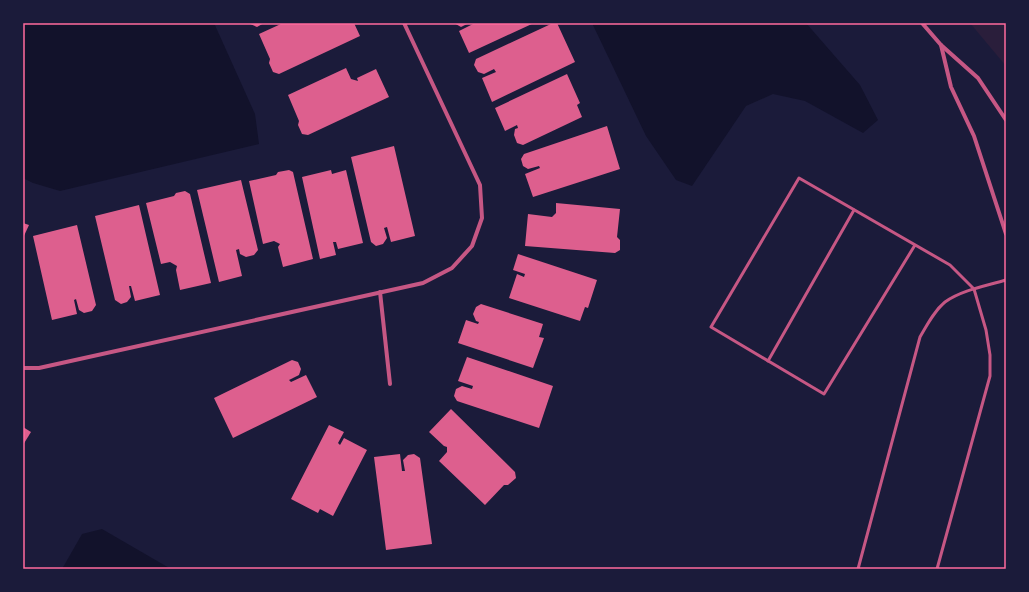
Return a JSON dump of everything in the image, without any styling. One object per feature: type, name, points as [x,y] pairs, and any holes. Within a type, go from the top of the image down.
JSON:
[{"type":"street","points":[[23,368],[39,368],[423,283],[452,268],[472,246],[482,218],[480,185],[404,23]]},
{"type":"street","points":[[922,23],[941,45],[978,78],[1006,120]]},
{"type":"street","points":[[941,45],[951,87],[974,136],[1006,234]]},
{"type":"street","points":[[380,292],[390,384]]},
{"type":"lane","points":[[915,245],[824,394],[711,328],[798,178],[950,265],[974,289],[986,330],[990,355],[990,376],[937,569]]},
{"type":"lane","points":[[768,361],[854,210]]},
{"type":"lane","points":[[858,569],[920,337],[931,319],[945,302],[974,289],[1006,280]]},
{"type":"shaded area","points":[[23,23],[214,23],[255,114],[259,144],[60,191],[33,183],[23,178]]},
{"type":"shaded area","points":[[592,23],[806,23],[860,85],[878,120],[863,133],[805,101],[773,94],[746,106],[692,186],[676,180],[646,136]]},
{"type":"shaded area","points":[[970,23],[1006,23],[1006,66]]},
{"type":"shaded area","points":[[102,529],[171,569],[62,569],[82,534]]},
{"type":"building","points":[[248,23],[264,23],[257,27]]},
{"type":"building","points":[[283,23],[354,23],[360,36],[279,74],[273,72],[269,63],[270,59],[259,34]]},
{"type":"building","points":[[454,23],[469,23],[461,27]]},
{"type":"building","points":[[473,23],[534,23],[469,53],[459,31]]},
{"type":"building","points":[[553,23],[557,23],[575,62],[492,102],[482,78],[496,72],[494,69],[484,74],[478,72],[474,65],[476,59]]},
{"type":"building","points":[[346,68],[351,79],[358,81],[357,78],[376,69],[389,97],[308,135],[302,134],[298,125],[299,121],[288,95]]},
{"type":"building","points":[[567,74],[580,103],[577,105],[582,117],[523,145],[517,143],[514,135],[515,129],[518,128],[517,125],[505,131],[495,108]]},
{"type":"building","points":[[607,126],[620,169],[533,197],[525,174],[540,168],[539,166],[528,169],[523,166],[521,159],[524,154]]},
{"type":"building","points":[[394,146],[415,236],[391,242],[387,227],[384,228],[387,238],[383,244],[376,246],[371,242],[351,157]]},
{"type":"building","points":[[289,170],[293,172],[313,259],[283,267],[278,247],[280,244],[274,241],[263,244],[249,181],[276,175],[278,172]]},
{"type":"building","points":[[331,170],[332,174],[346,170],[363,243],[338,249],[336,242],[333,242],[336,255],[320,259],[302,177]]},
{"type":"building","points":[[241,180],[258,250],[254,255],[246,257],[240,254],[239,249],[236,250],[242,276],[219,282],[197,190]]},
{"type":"building","points":[[185,191],[190,194],[211,283],[180,290],[176,270],[177,266],[170,262],[161,264],[146,203],[174,196],[176,193]]},
{"type":"building","points":[[556,203],[620,209],[617,237],[620,240],[620,250],[615,253],[525,246],[528,214],[552,217],[556,213]]},
{"type":"building","points":[[139,205],[160,295],[135,301],[131,286],[129,286],[131,297],[127,302],[121,304],[115,300],[95,216]]},
{"type":"building","points":[[23,223],[29,225],[23,238]]},
{"type":"building","points":[[77,225],[96,305],[92,311],[84,313],[79,310],[76,299],[74,300],[77,314],[52,320],[33,236]]},
{"type":"building","points":[[518,254],[597,280],[588,308],[585,307],[580,321],[509,298],[517,274],[524,277],[525,274],[513,270]]},
{"type":"building","points":[[481,304],[543,324],[539,337],[544,338],[533,368],[458,343],[466,320],[478,324],[479,322],[476,321],[473,314],[476,307]]},
{"type":"building","points":[[467,357],[553,386],[539,428],[457,401],[454,396],[456,389],[462,386],[472,389],[473,386],[458,381]]},
{"type":"building","points":[[292,360],[298,362],[301,369],[299,375],[289,380],[291,382],[306,375],[317,397],[233,438],[214,398]]},
{"type":"building","points":[[451,409],[515,472],[516,478],[508,485],[504,485],[485,505],[439,461],[447,452],[447,447],[429,432]]},
{"type":"building","points":[[329,425],[344,432],[338,443],[340,445],[344,438],[367,450],[333,516],[320,509],[318,513],[291,499]]},
{"type":"building","points":[[23,427],[31,432],[23,445]]},
{"type":"building","points":[[400,454],[402,471],[405,471],[403,460],[408,455],[414,454],[420,458],[432,544],[386,550],[374,457]]}]
